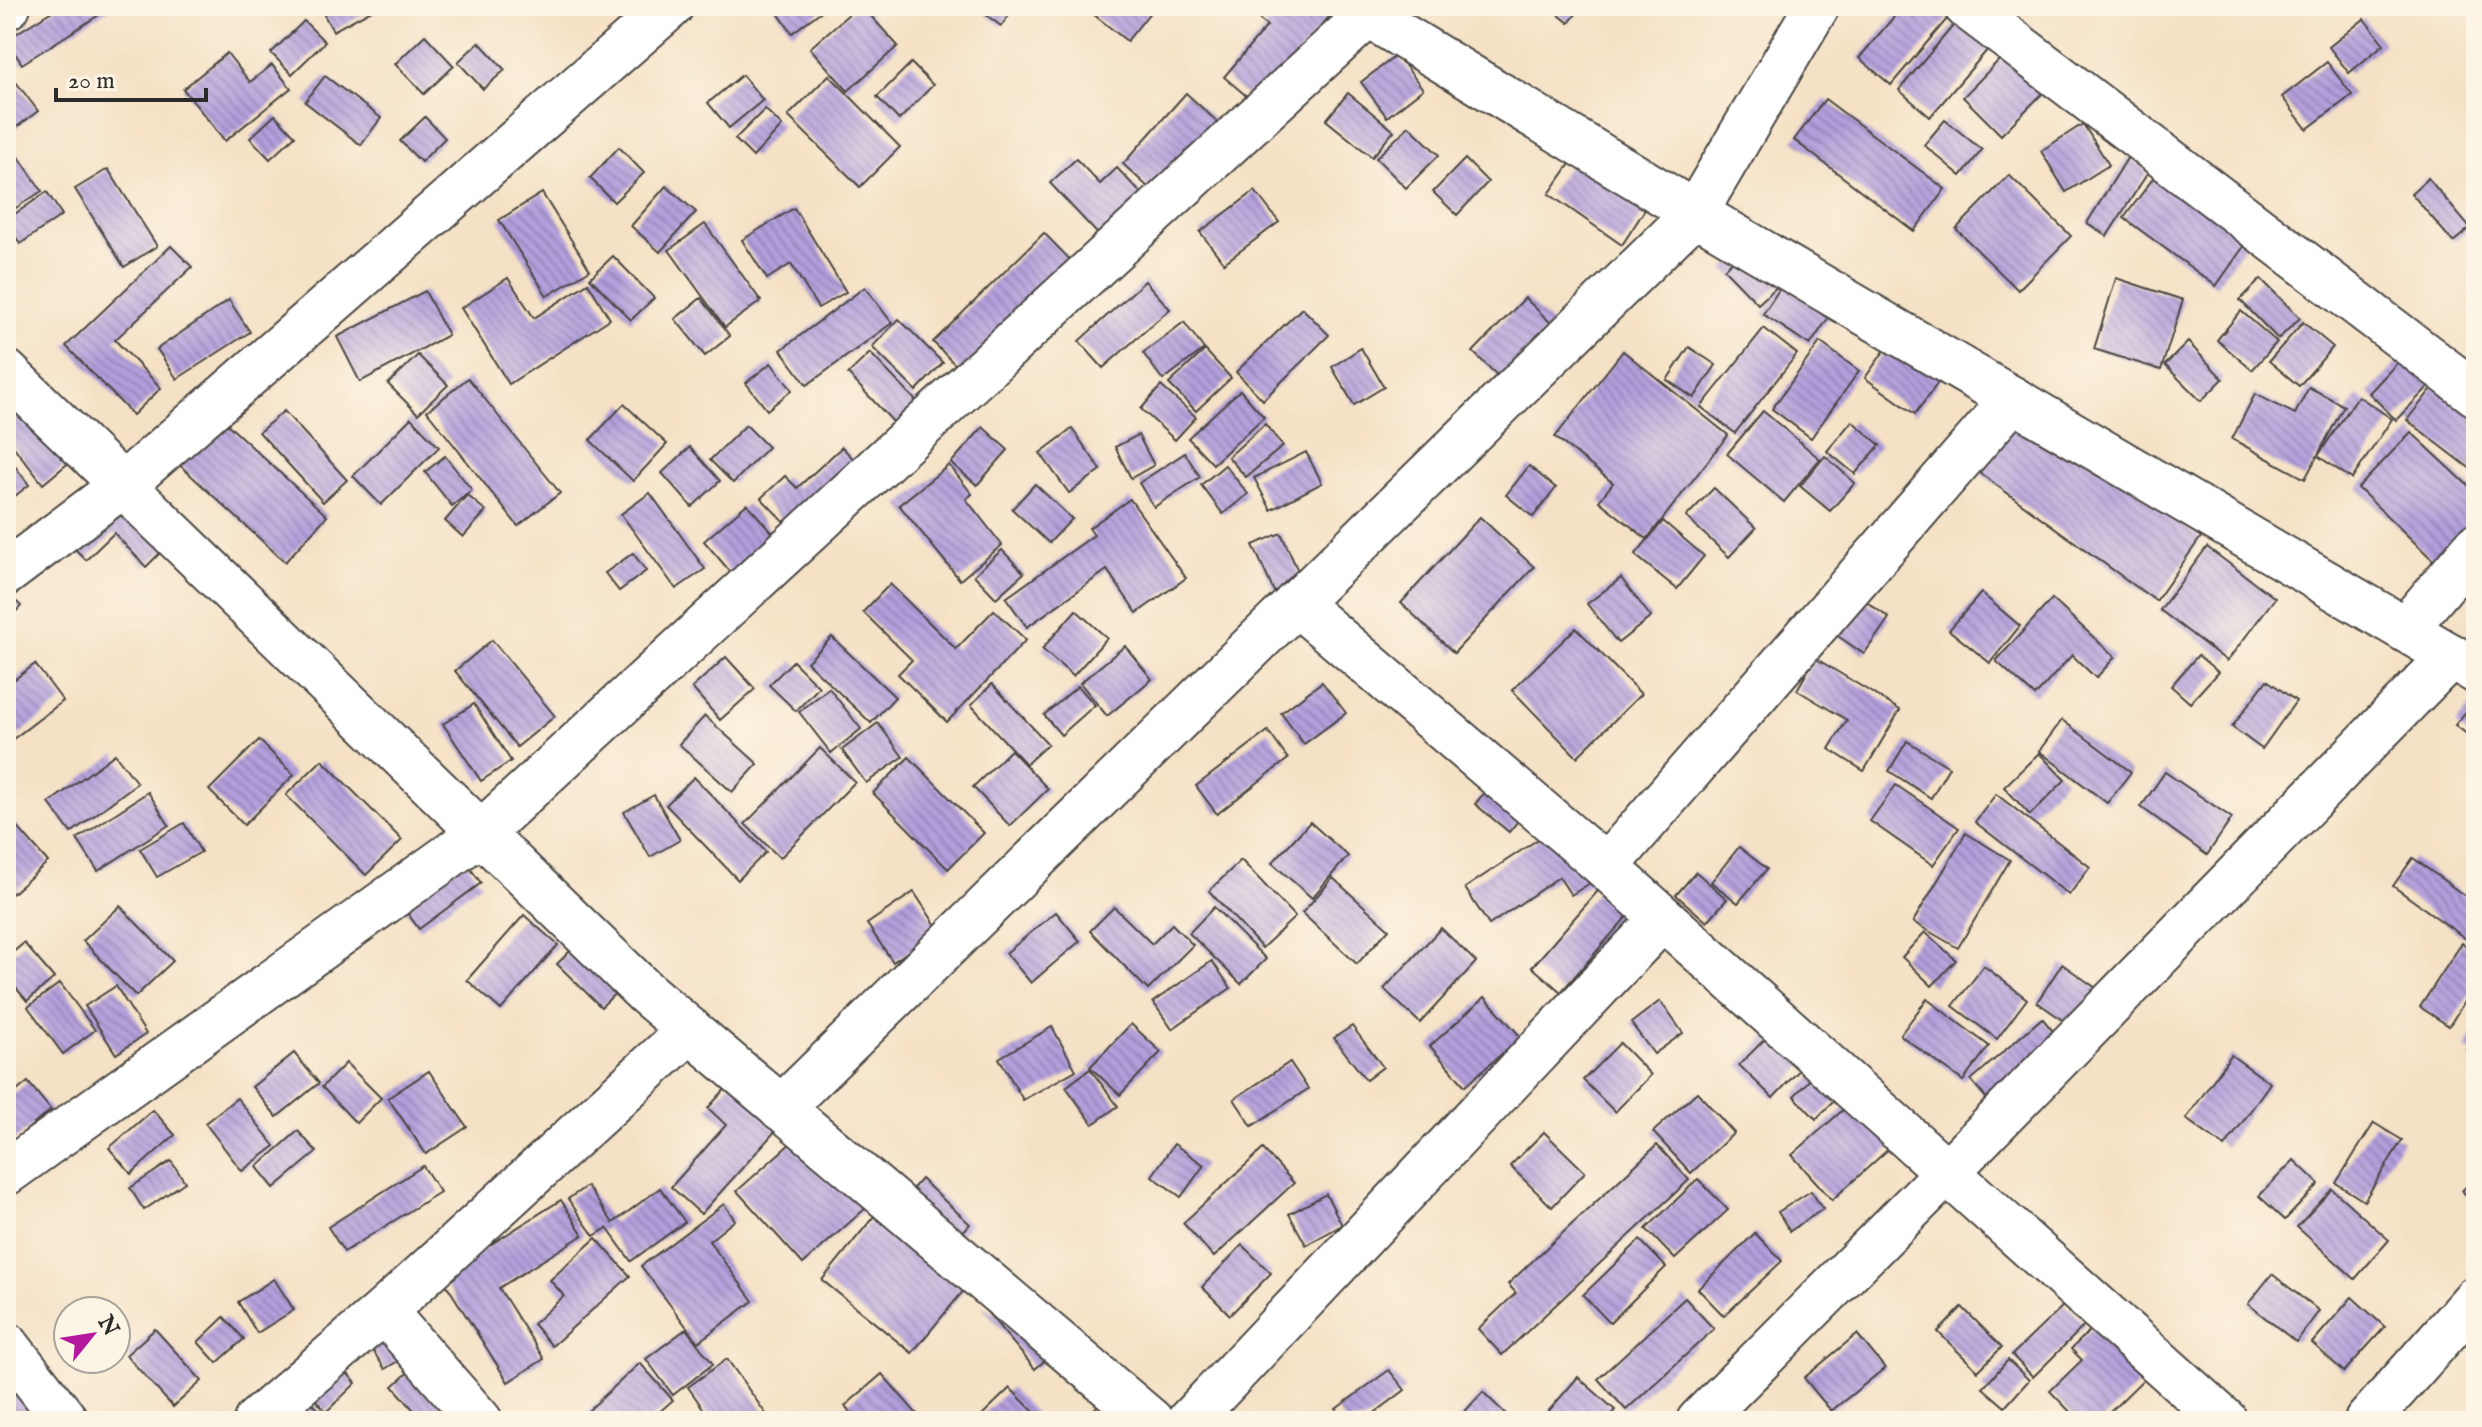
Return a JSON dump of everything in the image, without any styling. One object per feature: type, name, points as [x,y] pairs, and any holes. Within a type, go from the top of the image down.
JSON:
[{"type":"street","points":[[6,573],[123,485],[671,6]]},
{"type":"street","points":[[781,1108],[1695,213],[1817,6]]},
{"type":"street","points":[[1966,6],[2476,394]]},
{"type":"street","points":[[6,1173],[481,833],[1360,11],[1695,213],[2463,663],[1699,1421]]},
{"type":"street","points":[[6,372],[645,992],[1151,1421]]},
{"type":"street","points":[[1606,867],[2013,399]]},
{"type":"street","points":[[2405,629],[2476,546]]},
{"type":"street","points":[[1296,603],[1606,867],[2225,1421]]},
{"type":"street","points":[[1189,1421],[1663,918]]},
{"type":"street","points":[[256,1421],[384,1311],[690,1030]]},
{"type":"street","points":[[2367,1421],[2476,1298]]},
{"type":"street","points":[[384,1311],[480,1421]]},
{"type":"street","points":[[6,1344],[66,1421]]},
{"type":"building","points":[[60,6],[113,6],[22,64],[6,40]]},
{"type":"building","points":[[319,6],[379,6],[333,31]]},
{"type":"building","points":[[773,6],[828,6],[792,33]]},
{"type":"building","points":[[858,6],[862,6],[898,46],[848,91],[810,48]]},
{"type":"building","points":[[978,6],[1016,6],[1001,26]]},
{"type":"building","points":[[1083,6],[1155,6],[1127,41]]},
{"type":"building","points":[[1244,6],[1338,6],[1256,104],[1224,77],[1267,26]]},
{"type":"building","points":[[1548,6],[1582,6],[1569,23]]},
{"type":"building","points":[[1903,6],[1958,6],[1891,85],[1859,58]]},
{"type":"building","points":[[1968,8],[2000,35],[1930,117],[1899,90]]},
{"type":"building","points":[[2364,19],[2384,44],[2349,73],[2329,47]]},
{"type":"building","points":[[304,21],[325,42],[292,74],[271,53]]},
{"type":"building","points":[[425,35],[454,66],[424,94],[395,64]]},
{"type":"building","points":[[479,42],[505,70],[483,89],[458,62]]},
{"type":"building","points":[[227,53],[250,82],[272,65],[291,88],[225,141],[183,89]]},
{"type":"building","points":[[2005,54],[2043,93],[2001,135],[1963,97]]},
{"type":"building","points":[[1397,55],[1423,89],[1387,117],[1361,82]]},
{"type":"building","points":[[2327,62],[2352,95],[2307,129],[2282,97]]},
{"type":"building","points":[[911,63],[933,85],[899,120],[877,97]]},
{"type":"building","points":[[6,69],[38,111],[6,135]]},
{"type":"building","points":[[742,75],[763,100],[729,128],[708,103]]},
{"type":"building","points":[[829,75],[900,147],[860,187],[788,116]]},
{"type":"building","points":[[325,76],[381,118],[361,145],[305,102]]},
{"type":"building","points":[[1186,93],[1226,130],[1163,201],[1123,164]]},
{"type":"building","points":[[1348,93],[1394,131],[1372,157],[1326,120]]},
{"type":"building","points":[[1825,99],[1945,189],[1914,231],[1794,140]]},
{"type":"building","points":[[765,109],[782,126],[753,157],[735,139]]},
{"type":"building","points":[[275,115],[295,136],[270,159],[250,138]]},
{"type":"building","points":[[425,117],[445,138],[421,162],[400,141]]},
{"type":"building","points":[[1945,120],[1982,150],[1961,176],[1924,145]]},
{"type":"building","points":[[2083,124],[2109,165],[2066,192],[2041,151]]},
{"type":"building","points":[[1409,126],[1439,155],[1406,188],[1376,158]]},
{"type":"building","points":[[11,145],[42,191],[11,211],[6,204],[6,149]]},
{"type":"building","points":[[619,147],[644,173],[614,202],[590,178]]},
{"type":"building","points":[[2128,157],[2149,171],[2107,236],[2087,223]]},
{"type":"building","points":[[1574,158],[1646,208],[1622,245],[1549,194]]},
{"type":"building","points":[[1076,159],[1100,184],[1117,168],[1151,204],[1108,245],[1050,183]]},
{"type":"building","points":[[1465,159],[1488,182],[1457,215],[1433,192]]},
{"type":"building","points":[[108,169],[157,246],[124,267],[75,189]]},
{"type":"building","points":[[2157,173],[2249,239],[2216,286],[2124,218]]},
{"type":"building","points":[[2009,175],[2071,236],[2018,290],[1956,229]]},
{"type":"building","points":[[2428,178],[2470,228],[2453,242],[2411,193]]},
{"type":"building","points":[[666,186],[696,212],[660,252],[631,226]]},
{"type":"building","points":[[1255,191],[1279,222],[1224,263],[1200,232]]},
{"type":"building","points":[[47,192],[62,215],[20,244],[6,220]]},
{"type":"building","points":[[542,193],[590,270],[547,296],[499,220]]},
{"type":"building","points":[[794,208],[846,292],[818,308],[791,264],[767,279],[742,240]]},
{"type":"building","points":[[705,224],[761,301],[725,327],[669,250]]},
{"type":"building","points":[[1044,233],[1086,276],[975,385],[933,342]]},
{"type":"building","points":[[171,246],[192,267],[115,340],[161,388],[133,415],[66,346]]},
{"type":"building","points":[[1747,247],[1781,283],[1758,304],[1724,269]]},
{"type":"building","points":[[613,256],[654,298],[631,320],[590,278]]},
{"type":"building","points":[[1790,273],[1837,305],[1810,345],[1763,314]]},
{"type":"building","points":[[508,278],[534,318],[588,283],[610,319],[509,384],[461,308]]},
{"type":"building","points":[[2116,278],[2183,300],[2161,370],[2094,349]]},
{"type":"building","points":[[2261,279],[2300,318],[2278,339],[2240,300]]},
{"type":"building","points":[[1145,281],[1170,309],[1103,368],[1079,341]]},
{"type":"building","points":[[865,287],[892,323],[807,385],[781,350]]},
{"type":"building","points":[[425,291],[448,335],[360,382],[337,337]]},
{"type":"building","points":[[701,298],[730,336],[705,356],[675,319]]},
{"type":"building","points":[[1525,298],[1552,324],[1501,379],[1473,352]]},
{"type":"building","points":[[229,300],[250,332],[177,379],[157,349]]},
{"type":"building","points":[[1302,308],[1329,335],[1263,400],[1236,372]]},
{"type":"building","points":[[2241,311],[2277,342],[2252,370],[2217,340]]},
{"type":"building","points":[[899,319],[943,363],[916,391],[872,347]]},
{"type":"building","points":[[1184,322],[1204,349],[1163,380],[1143,353]]},
{"type":"building","points":[[2303,322],[2333,347],[2299,386],[2269,361]]},
{"type":"building","points":[[1764,328],[1797,354],[1735,433],[1701,407]]},
{"type":"building","points":[[1897,333],[1948,369],[1915,414],[1865,378]]},
{"type":"building","points":[[1820,342],[1859,371],[1811,438],[1772,409]]},
{"type":"building","points":[[2188,342],[2223,379],[2201,401],[2165,365]]},
{"type":"building","points":[[1689,347],[1716,365],[1694,398],[1667,380]]},
{"type":"building","points":[[1361,348],[1384,387],[1354,405],[1332,367]]},
{"type":"building","points":[[2411,348],[2440,375],[2396,420],[2369,393]]},
{"type":"building","points":[[1205,350],[1231,378],[1196,411],[1169,384]]},
{"type":"building","points":[[1623,351],[1728,435],[1647,539],[1599,501],[1613,483],[1555,437]]},
{"type":"building","points":[[870,353],[922,407],[899,428],[848,374]]},
{"type":"building","points":[[418,355],[448,385],[418,414],[388,384]]},
{"type":"building","points":[[771,363],[792,390],[767,410],[746,383]]},
{"type":"building","points":[[6,364],[78,455],[43,484],[6,437]]},
{"type":"building","points":[[2442,376],[2476,402],[2476,473],[2407,420]]},
{"type":"building","points":[[468,378],[560,493],[518,526],[427,411]]},
{"type":"building","points":[[1161,386],[1196,417],[1175,440],[1141,409]]},
{"type":"building","points":[[2309,387],[2344,406],[2305,479],[2232,439],[2255,394],[2295,414]]},
{"type":"building","points":[[1240,390],[1264,417],[1213,464],[1188,438]]},
{"type":"building","points":[[2358,396],[2392,419],[2352,479],[2318,456]]},
{"type":"building","points":[[624,404],[667,444],[633,481],[590,440]]},
{"type":"building","points":[[2022,408],[2201,537],[2156,601],[1977,471]]},
{"type":"building","points":[[284,411],[347,480],[323,502],[259,432]]},
{"type":"building","points":[[1763,411],[1820,459],[1784,502],[1727,454]]},
{"type":"building","points":[[214,412],[327,516],[285,562],[172,458]]},
{"type":"building","points":[[411,418],[439,447],[381,505],[353,476]]},
{"type":"building","points":[[1852,421],[1880,445],[1855,474],[1827,451]]},
{"type":"building","points":[[1265,424],[1283,446],[1246,477],[1228,457]]},
{"type":"building","points":[[746,425],[768,447],[733,483],[710,460]]},
{"type":"building","points":[[983,427],[1008,450],[977,485],[951,463]]},
{"type":"building","points":[[1072,429],[1101,470],[1069,493],[1040,453]]},
{"type":"building","points":[[2411,432],[2476,493],[2476,518],[2435,562],[2358,488]]},
{"type":"building","points":[[1138,435],[1154,465],[1131,478],[1115,447]]},
{"type":"building","points":[[690,447],[720,481],[692,507],[662,473]]},
{"type":"building","points":[[842,447],[862,468],[794,532],[761,498],[785,476],[797,488]]},
{"type":"building","points":[[1306,452],[1322,483],[1271,510],[1254,478]]},
{"type":"building","points":[[1185,453],[1200,477],[1154,507],[1139,483]]},
{"type":"building","points":[[445,456],[472,490],[452,506],[425,472]]},
{"type":"building","points":[[1825,456],[1855,483],[1830,511],[1800,486]]},
{"type":"building","points":[[9,458],[29,485],[6,503],[6,461]]},
{"type":"building","points":[[949,465],[972,494],[966,499],[1002,545],[960,580],[899,505]]},
{"type":"building","points":[[1225,465],[1248,494],[1223,514],[1201,485]]},
{"type":"building","points":[[1529,466],[1556,488],[1533,517],[1506,495]]},
{"type":"building","points":[[1035,484],[1072,519],[1049,543],[1012,509]]},
{"type":"building","points":[[1714,488],[1756,528],[1729,557],[1686,517]]},
{"type":"building","points":[[650,493],[705,569],[676,589],[621,514]]},
{"type":"building","points":[[467,495],[486,511],[463,537],[445,521]]},
{"type":"building","points":[[119,496],[167,546],[146,567],[114,533],[86,560],[70,544]]},
{"type":"building","points":[[1130,499],[1186,578],[1137,613],[1107,570],[1027,627],[1006,598],[1094,535],[1089,528]]},
{"type":"building","points":[[747,504],[777,538],[733,575],[704,541]]},
{"type":"building","points":[[1480,517],[1534,567],[1454,653],[1401,603]]},
{"type":"building","points":[[1663,521],[1704,556],[1677,589],[1635,555]]},
{"type":"building","points":[[1281,533],[1302,580],[1274,592],[1253,545]]},
{"type":"building","points":[[2207,547],[2275,598],[2227,661],[2160,610]]},
{"type":"building","points":[[1002,550],[1024,573],[996,598],[974,575]]},
{"type":"building","points":[[633,553],[646,571],[619,591],[605,573]]},
{"type":"building","points":[[1621,578],[1651,617],[1618,643],[1587,604]]},
{"type":"building","points":[[890,584],[956,649],[994,610],[1026,640],[947,722],[898,674],[912,660],[863,612]]},
{"type":"building","points":[[6,592],[21,606],[6,622]]},
{"type":"building","points":[[1981,593],[2020,626],[1990,663],[1949,630]]},
{"type":"building","points":[[1860,597],[1889,618],[1864,654],[1835,634]]},
{"type":"building","points":[[2052,599],[2115,657],[2096,678],[2072,655],[2035,696],[1996,661]]},
{"type":"building","points":[[1076,610],[1107,638],[1073,676],[1042,649]]},
{"type":"building","points":[[1576,628],[1641,694],[1577,757],[1512,690]]},
{"type":"building","points":[[832,637],[895,697],[871,723],[807,662]]},
{"type":"building","points":[[492,640],[555,716],[517,747],[455,671]]},
{"type":"building","points":[[1125,646],[1152,679],[1107,716],[1080,683]]},
{"type":"building","points":[[2198,655],[2218,672],[2190,703],[2171,686]]},
{"type":"building","points":[[726,657],[755,689],[720,720],[692,688]]},
{"type":"building","points":[[1815,658],[1900,710],[1864,771],[1829,749],[1847,720],[1797,690]]},
{"type":"building","points":[[793,661],[819,687],[796,711],[769,685]]},
{"type":"building","points":[[35,664],[63,701],[13,739],[6,730],[6,686]]},
{"type":"building","points":[[2267,680],[2296,701],[2262,749],[2232,727]]},
{"type":"building","points":[[1322,682],[1346,713],[1304,744],[1281,713]]},
{"type":"building","points":[[992,684],[1048,744],[1026,764],[971,705]]},
{"type":"building","points":[[1078,686],[1095,705],[1061,735],[1044,715]]},
{"type":"building","points":[[829,688],[861,729],[831,753],[799,712]]},
{"type":"building","points":[[2476,699],[2476,741],[2455,725]]},
{"type":"building","points":[[474,704],[511,761],[481,781],[443,724]]},
{"type":"building","points":[[705,716],[758,764],[732,792],[679,744]]},
{"type":"building","points":[[2062,720],[2131,772],[2107,803],[2039,751]]},
{"type":"building","points":[[878,723],[903,757],[866,783],[842,750]]},
{"type":"building","points":[[1268,731],[1288,759],[1217,814],[1196,786]]},
{"type":"building","points":[[259,740],[294,775],[244,825],[209,790]]},
{"type":"building","points":[[1907,741],[1949,767],[1931,798],[1889,771]]},
{"type":"building","points":[[820,748],[855,782],[780,858],[745,824]]},
{"type":"building","points":[[1011,750],[1048,789],[1010,826],[973,787]]},
{"type":"building","points":[[2039,753],[2065,780],[2030,815],[2004,787]]},
{"type":"building","points":[[115,754],[137,783],[71,833],[49,803]]},
{"type":"building","points":[[909,757],[984,833],[948,869],[873,793]]},
{"type":"building","points":[[322,760],[402,840],[366,875],[286,795]]},
{"type":"building","points":[[2165,772],[2232,818],[2207,855],[2141,807]]},
{"type":"building","points":[[694,777],[766,852],[738,880],[666,805]]},
{"type":"building","points":[[1496,778],[1530,806],[1509,832],[1475,804]]},
{"type":"building","points":[[1896,785],[1959,828],[1933,865],[1870,821]]},
{"type":"building","points":[[148,792],[169,825],[98,871],[77,839]]},
{"type":"building","points":[[1996,794],[2090,867],[2069,895],[1975,822]]},
{"type":"building","points":[[654,795],[680,840],[650,857],[624,812]]},
{"type":"building","points":[[1310,822],[1348,856],[1312,898],[1272,863]]},
{"type":"building","points":[[14,823],[48,862],[6,899],[6,830]]},
{"type":"building","points":[[184,823],[201,852],[157,877],[140,849]]},
{"type":"building","points":[[1561,824],[1598,878],[1571,895],[1559,877],[1489,925],[1465,888]]},
{"type":"building","points":[[1966,833],[2010,860],[1958,948],[1913,922]]},
{"type":"building","points":[[1739,847],[1767,869],[1738,903],[1711,882]]},
{"type":"building","points":[[2413,858],[2476,904],[2476,946],[2393,886]]},
{"type":"building","points":[[464,860],[481,883],[419,929],[403,907]]},
{"type":"building","points":[[1241,860],[1295,917],[1262,948],[1209,891]]},
{"type":"building","points":[[1696,872],[1727,899],[1707,922],[1676,895]]},
{"type":"building","points":[[1333,878],[1389,929],[1357,964],[1302,913]]},
{"type":"building","points":[[1609,878],[1638,904],[1561,992],[1532,967]]},
{"type":"building","points":[[914,892],[939,930],[893,962],[867,924]]},
{"type":"building","points":[[120,906],[173,961],[136,996],[83,941]]},
{"type":"building","points":[[1114,907],[1152,944],[1172,924],[1193,945],[1148,990],[1090,931]]},
{"type":"building","points":[[1214,907],[1266,959],[1241,984],[1189,933]]},
{"type":"building","points":[[1056,912],[1080,941],[1031,983],[1006,953]]},
{"type":"building","points":[[524,915],[558,945],[501,1010],[467,980]]},
{"type":"building","points":[[1441,928],[1476,962],[1420,1023],[1384,989]]},
{"type":"building","points":[[1925,932],[1956,960],[1932,986],[1902,957]]},
{"type":"building","points":[[582,939],[626,983],[601,1007],[557,964]]},
{"type":"building","points":[[24,943],[54,978],[27,1001],[6,976],[6,958]]},
{"type":"building","points":[[2462,943],[2476,952],[2476,984],[2449,1026],[2420,1007]]},
{"type":"building","points":[[1212,961],[1231,988],[1172,1029],[1153,1002]]},
{"type":"building","points":[[2062,964],[2103,993],[2077,1030],[2037,1002]]},
{"type":"building","points":[[1984,966],[2027,999],[1997,1039],[1953,1006]]},
{"type":"building","points":[[60,983],[95,1030],[63,1054],[28,1007]]},
{"type":"building","points":[[116,986],[146,1034],[116,1054],[85,1006]]},
{"type":"building","points":[[1485,997],[1521,1037],[1465,1086],[1430,1046]]},
{"type":"building","points":[[1927,999],[1989,1046],[1963,1081],[1900,1035]]},
{"type":"building","points":[[1660,1001],[1683,1033],[1654,1054],[1631,1023]]},
{"type":"building","points":[[2042,1018],[2063,1043],[1992,1105],[1971,1080]]},
{"type":"building","points":[[1131,1024],[1161,1052],[1120,1095],[1090,1067]]},
{"type":"building","points":[[1352,1026],[1383,1067],[1366,1080],[1334,1038]]},
{"type":"building","points":[[2476,1026],[2476,1054],[2466,1049]]},
{"type":"building","points":[[1052,1027],[1076,1070],[1023,1100],[999,1058]]},
{"type":"building","points":[[1773,1031],[1806,1063],[1773,1098],[1739,1065]]},
{"type":"building","points":[[1620,1043],[1651,1075],[1615,1112],[1583,1080]]},
{"type":"building","points":[[294,1053],[319,1083],[277,1117],[252,1087]]},
{"type":"building","points":[[2231,1055],[2270,1083],[2225,1147],[2186,1119]]},
{"type":"building","points":[[1290,1062],[1308,1089],[1252,1126],[1234,1099]]},
{"type":"building","points":[[346,1063],[381,1098],[356,1123],[322,1087]]},
{"type":"building","points":[[748,1064],[796,1108],[701,1214],[671,1187],[726,1125],[708,1108]]},
{"type":"building","points":[[1090,1069],[1118,1106],[1093,1124],[1066,1087]]},
{"type":"building","points":[[1819,1070],[1842,1093],[1816,1119],[1794,1096]]},
{"type":"building","points":[[429,1071],[467,1127],[426,1154],[388,1098]]},
{"type":"building","points":[[28,1082],[51,1110],[6,1147],[6,1100]]},
{"type":"building","points":[[1697,1092],[1734,1133],[1691,1173],[1653,1132]]},
{"type":"building","points":[[237,1098],[275,1146],[242,1171],[205,1123]]},
{"type":"building","points":[[1852,1102],[1892,1146],[1832,1200],[1792,1155]]},
{"type":"building","points":[[153,1110],[175,1135],[131,1174],[109,1148]]},
{"type":"building","points":[[2374,1123],[2402,1140],[2364,1201],[2336,1183]]},
{"type":"building","points":[[298,1131],[317,1152],[274,1188],[257,1167]]},
{"type":"building","points":[[1544,1132],[1585,1172],[1552,1207],[1510,1166]]},
{"type":"building","points":[[801,1134],[867,1207],[803,1264],[737,1191]]},
{"type":"building","points":[[1174,1144],[1204,1165],[1181,1197],[1152,1176]]},
{"type":"building","points":[[1657,1145],[1689,1180],[1502,1355],[1478,1329],[1516,1293],[1508,1284]]},
{"type":"building","points":[[1263,1149],[1294,1183],[1214,1257],[1183,1223]]},
{"type":"building","points":[[2294,1160],[2319,1184],[2285,1220],[2259,1196]]},
{"type":"building","points":[[171,1161],[185,1182],[144,1210],[130,1188]]},
{"type":"building","points":[[423,1166],[440,1192],[344,1252],[328,1227]]},
{"type":"building","points":[[2476,1176],[2476,1205],[2462,1191]]},
{"type":"building","points":[[921,1179],[970,1224],[944,1253],[895,1209]]},
{"type":"building","points":[[1698,1179],[1728,1210],[1675,1259],[1646,1229]]},
{"type":"building","points":[[587,1186],[613,1223],[660,1188],[685,1222],[631,1261],[607,1228],[594,1236],[568,1199]]},
{"type":"building","points":[[2332,1189],[2389,1240],[2355,1279],[2297,1227]]},
{"type":"building","points":[[1811,1191],[1823,1209],[1790,1231],[1778,1212]]},
{"type":"building","points":[[1326,1194],[1342,1225],[1306,1245],[1289,1214]]},
{"type":"building","points":[[561,1200],[583,1235],[499,1288],[544,1359],[508,1382],[441,1276]]},
{"type":"building","points":[[724,1204],[735,1220],[709,1241],[753,1301],[698,1342],[641,1266]]},
{"type":"building","points":[[875,1215],[965,1289],[912,1353],[822,1280]]},
{"type":"building","points":[[1755,1233],[1782,1261],[1724,1316],[1698,1289]]},
{"type":"building","points":[[596,1238],[630,1276],[552,1346],[533,1324],[564,1296],[550,1280]]},
{"type":"building","points":[[1640,1240],[1666,1267],[1610,1323],[1583,1295]]},
{"type":"building","points":[[1242,1245],[1271,1273],[1230,1315],[1202,1287]]},
{"type":"building","points":[[2272,1274],[2319,1311],[2296,1342],[2248,1304]]},
{"type":"building","points":[[274,1279],[294,1310],[257,1333],[238,1302]]},
{"type":"building","points":[[2352,1297],[2385,1327],[2344,1372],[2312,1343]]},
{"type":"building","points":[[1685,1298],[1714,1329],[1626,1410],[1598,1379]]},
{"type":"building","points":[[2065,1304],[2085,1325],[2033,1377],[2012,1355]]},
{"type":"building","points":[[982,1306],[1058,1349],[1035,1369]]},
{"type":"building","points":[[1962,1307],[2002,1347],[1978,1371],[1938,1332]]},
{"type":"building","points":[[2110,1311],[2160,1363],[2101,1421],[2079,1421],[2050,1391],[2082,1360],[2071,1349]]},
{"type":"building","points":[[224,1317],[244,1339],[217,1363],[198,1342]]},
{"type":"building","points":[[155,1329],[202,1381],[173,1407],[132,1362],[132,1350]]},
{"type":"building","points":[[686,1329],[713,1364],[673,1395],[646,1359]]},
{"type":"building","points":[[359,1330],[419,1348],[385,1369]]},
{"type":"building","points":[[1857,1334],[1885,1368],[1831,1411],[1804,1378]]},
{"type":"building","points":[[6,1348],[48,1402],[24,1421],[9,1421],[6,1417]]},
{"type":"building","points":[[423,1359],[456,1396],[428,1421],[423,1421],[393,1386]]},
{"type":"building","points":[[727,1359],[771,1421],[712,1421],[688,1387]]},
{"type":"building","points":[[2008,1360],[2029,1380],[2005,1407],[1983,1388]]},
{"type":"building","points":[[337,1362],[356,1383],[326,1412],[307,1390]]},
{"type":"building","points":[[640,1363],[673,1400],[649,1421],[577,1421]]},
{"type":"building","points":[[1389,1370],[1405,1390],[1364,1421],[1345,1421],[1336,1409]]},
{"type":"building","points":[[882,1374],[923,1421],[858,1421],[845,1406]]},
{"type":"building","points":[[1578,1377],[1615,1410],[1605,1421],[1540,1421]]},
{"type":"building","points":[[1125,1381],[1152,1421],[1081,1421]]},
{"type":"building","points":[[1010,1388],[1043,1421],[986,1421],[981,1416]]},
{"type":"building","points":[[1483,1392],[1513,1421],[1456,1421]]},
{"type":"building","points":[[304,1395],[330,1421],[278,1421]]}]
